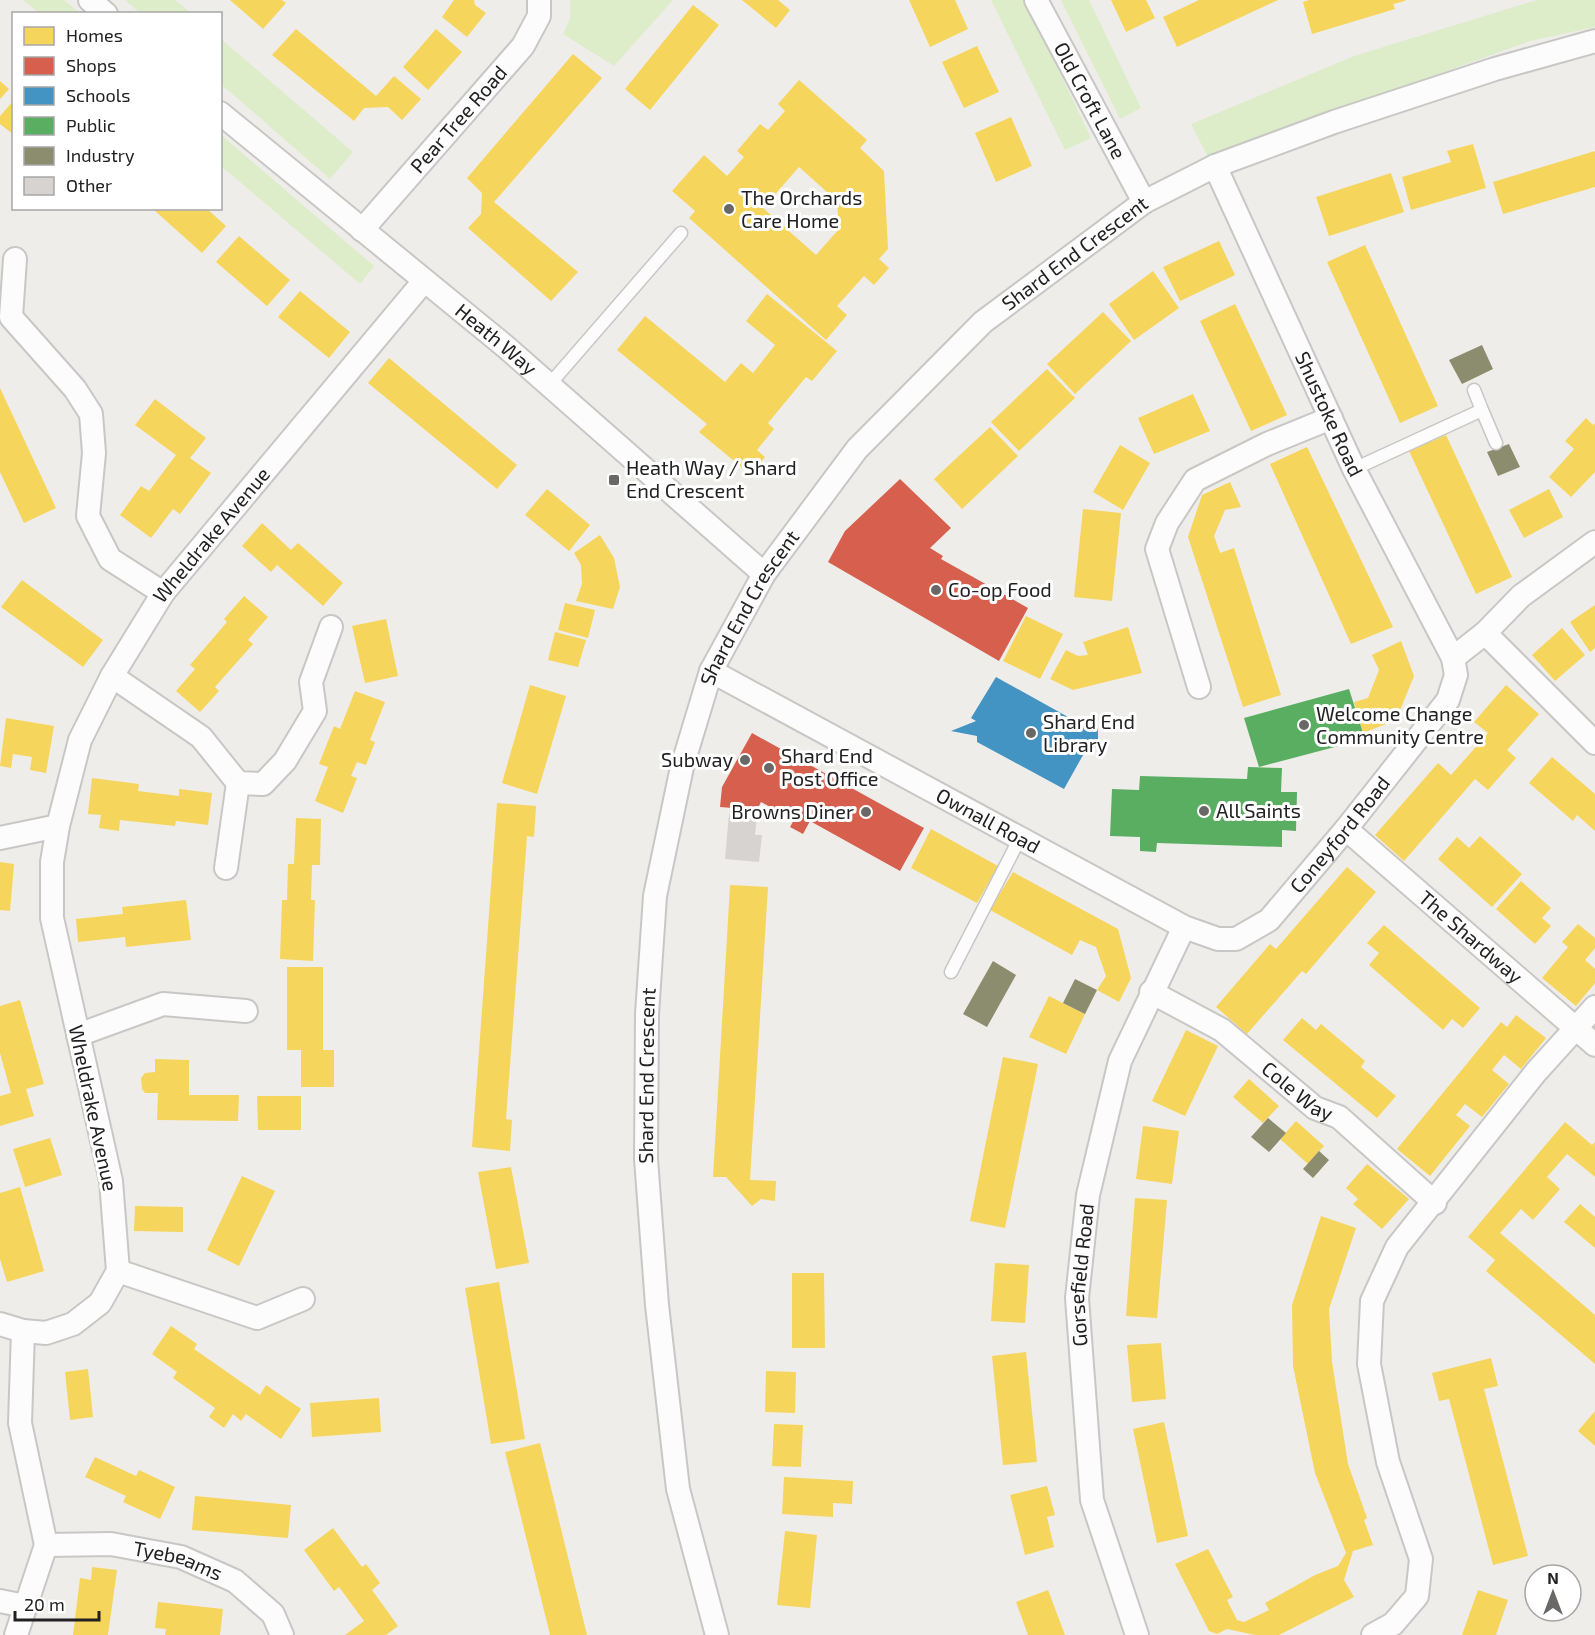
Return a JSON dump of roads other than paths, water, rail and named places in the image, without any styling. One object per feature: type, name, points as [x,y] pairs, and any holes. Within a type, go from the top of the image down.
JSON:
[{"type":"street","points":[[90,0],[104,12]]},
{"type":"street","name":"Pear Tree Road","points":[[362,230],[523,46],[539,16],[539,0]]},
{"type":"street","name":"Old Croft Lane","points":[[1036,0],[1144,202]]},
{"type":"street","name":"Shard End Crescent","points":[[717,1635],[678,1489],[657,1305],[646,1159],[647,1014],[655,896],[682,767],[711,671],[764,574],[857,449],[982,322],[1144,202],[1215,166],[1334,122],[1495,69],[1595,41]]},
{"type":"street","name":"Heath Way","points":[[222,115],[549,385],[764,574]]},
{"type":"street","name":"Shustoke Road","points":[[1215,166],[1354,469],[1453,658]]},
{"type":"street","points":[[15,259],[11,317],[75,389],[91,414],[93,453],[88,516],[110,559],[163,593]]},
{"type":"street","name":"Wheldrake Avenue","points":[[118,1271],[111,1181],[52,918],[52,862],[58,826],[80,740],[112,676],[163,593],[424,281]]},
{"type":"street","points":[[1199,687],[1157,549],[1167,523],[1195,480],[1267,444],[1330,418]]},
{"type":"street","points":[[1453,658],[1485,633],[1521,596],[1595,542]]},
{"type":"street","points":[[238,783],[263,784],[285,761],[315,711],[311,682],[331,627]]},
{"type":"street","points":[[1485,633],[1595,743]]},
{"type":"street","name":"Coneyford Road","points":[[1269,920],[1346,829],[1448,700],[1456,675],[1453,658]]},
{"type":"street","name":"Ownall Road","points":[[711,671],[1184,927],[1218,939],[1236,939],[1269,920]]},
{"type":"street","points":[[112,676],[201,737],[238,783],[226,868]]},
{"type":"street","points":[[0,838],[58,826]]},
{"type":"street","name":"The Shardway","points":[[1346,829],[1595,1045]]},
{"type":"street","name":"Gorsefield Road","points":[[1137,1635],[1092,1500],[1077,1298],[1088,1195],[1117,1072],[1151,992],[1184,927]]},
{"type":"street","name":"Cole Way","points":[[1151,992],[1222,1030],[1315,1108],[1339,1117],[1435,1203]]},
{"type":"street","points":[[78,1035],[163,1004],[246,1011]]},
{"type":"street","points":[[1373,1635],[1393,1624],[1417,1596],[1421,1559],[1388,1462],[1369,1364],[1372,1301],[1397,1247],[1435,1203],[1536,1072],[1595,1006]]},
{"type":"street","points":[[0,1324],[23,1331],[46,1333],[73,1324],[100,1303],[118,1271],[257,1318],[303,1299]]},
{"type":"street","points":[[16,1635],[46,1545],[41,1512],[20,1423],[23,1331]]},
{"type":"street","name":"Tyebeams","points":[[46,1545],[111,1544],[180,1557],[235,1581],[273,1614],[282,1635]]},
{"type":"street","points":[[0,1601],[25,1606]]},
{"type":"lane","points":[[549,385],[681,233]]},
{"type":"lane","points":[[1474,390],[1496,443]]},
{"type":"lane","points":[[1354,469],[1482,410]]},
{"type":"lane","points":[[951,972],[1020,838]]},
{"type":"place","name":"The Orchards Care Home","points":[[729,209]]},
{"type":"place","name":"Heath Way / Shard End Crescent","points":[[614,480]]},
{"type":"place","name":"Co-op Food","points":[[936,590]]},
{"type":"place","name":"Welcome Change Community Centre","points":[[1304,725]]},
{"type":"place","name":"Shard End Library","points":[[1031,733]]},
{"type":"place","name":"Subway","points":[[745,760]]},
{"type":"place","name":"Shard End Post Office","points":[[769,768]]},
{"type":"place","name":"All Saints","points":[[1204,811]]},
{"type":"place","name":"Browns Diner","points":[[866,812]]}]
